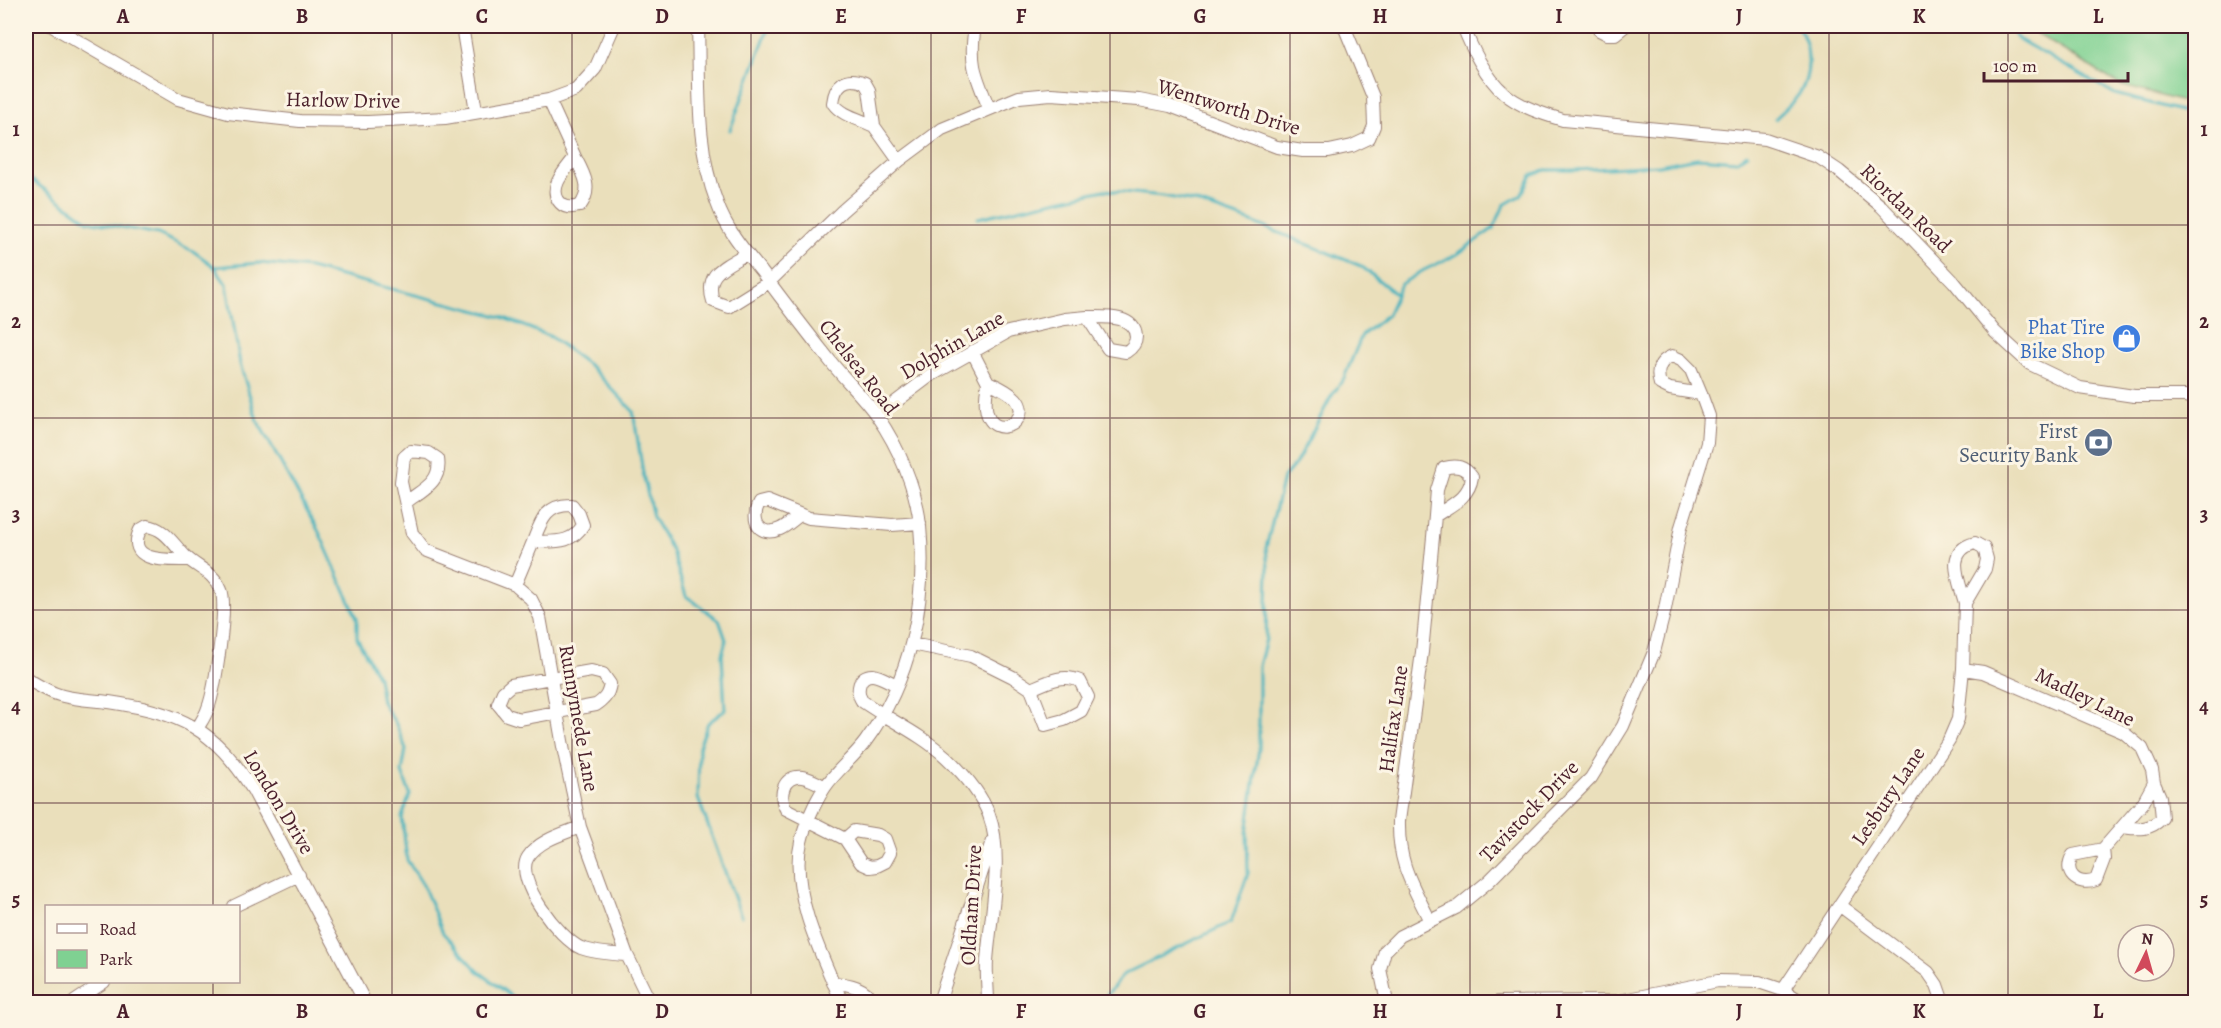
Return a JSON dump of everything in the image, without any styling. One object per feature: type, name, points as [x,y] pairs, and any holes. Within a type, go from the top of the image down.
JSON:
[{"type":"street","points":[[462,26],[476,111]]},
{"type":"street","name":"Harlow Drive","points":[[57,27],[178,99],[228,113],[300,121],[368,122],[445,118],[549,100],[576,90],[595,69],[614,26]]},
{"type":"street","name":"Chelsea Road","points":[[698,26],[701,136],[707,174],[717,205],[735,238],[822,351],[877,416],[902,462],[915,496],[920,523],[922,564],[912,644],[905,668],[883,716],[863,744],[825,787],[800,843],[799,886],[806,913],[842,1002]]},
{"type":"street","points":[[975,26],[971,51],[973,65],[989,108]]},
{"type":"street","name":"Wentworth Drive","points":[[747,253],[714,274],[709,288],[713,301],[729,307],[769,282],[842,211],[899,161],[942,129],[1019,97],[1051,94],[1139,100],[1170,106],[1277,147],[1303,151],[1329,151],[1352,146],[1369,138],[1374,126],[1373,97],[1344,26]]},
{"type":"street","name":"Riordan Road","points":[[1463,26],[1485,69],[1504,93],[1534,111],[1563,120],[1765,139],[1818,157],[1839,171],[1881,206],[1954,282],[1995,332],[2030,364],[2080,388],[2134,396],[2192,396]]},
{"type":"street","points":[[1598,26],[1599,30],[1607,34],[1615,34],[1625,26]]},
{"type":"street","points":[[549,100],[575,157]]},
{"type":"street","points":[[874,126],[899,161]]},
{"type":"street","name":"Dolphin Lane","points":[[877,416],[930,376],[1008,332],[1065,319],[1087,317]]},
{"type":"street","points":[[972,351],[988,382]]},
{"type":"street","name":"Tavistock Drive","points":[[1388,1002],[1380,969],[1385,951],[1400,936],[1456,908],[1489,881],[1591,778],[1623,726],[1654,652],[1681,527],[1707,443],[1709,416],[1701,394]]},
{"type":"street","name":"Runnymede Lane","points":[[406,502],[412,533],[426,550],[515,585],[531,599],[540,617],[580,827],[627,955],[650,1002]]},
{"type":"street","points":[[800,515],[809,518],[892,525],[920,523]]},
{"type":"street","name":"Halifax Lane","points":[[1430,921],[1403,865],[1398,839],[1422,652],[1435,516]]},
{"type":"street","points":[[515,585],[533,542]]},
{"type":"street","points":[[189,560],[211,574],[222,592],[216,682],[208,710],[197,729]]},
{"type":"street","name":"Lesbury Lane","points":[[1783,990],[1949,740],[1958,719],[1963,669],[1965,603]]},
{"type":"street","points":[[912,644],[970,656],[1006,673],[1031,689],[1045,724],[1064,720],[1081,711],[1088,697],[1080,681],[1066,677],[1051,680],[1031,689]]},
{"type":"street","name":"Madley Lane","points":[[1963,669],[1983,672],[2123,732],[2142,748],[2152,770],[2160,797],[2162,818],[2155,825],[2144,829],[2122,827]]},
{"type":"street","points":[[591,671],[603,674],[610,684],[609,692],[605,699],[596,705],[519,719],[507,715],[498,704],[503,692],[511,685],[552,678],[591,671]]},
{"type":"street","name":"Oldham Drive","points":[[897,685],[876,675],[869,675],[864,677],[857,690],[862,701],[883,716],[911,731],[945,756],[975,790],[989,815],[994,834],[996,871],[987,964],[988,1002]]},
{"type":"street","name":"London Drive","points":[[26,678],[63,696],[162,711],[197,729],[218,744],[235,762],[253,790],[365,1002]]},
{"type":"street","points":[[825,787],[806,778],[792,778],[781,793],[781,802],[786,809],[808,822],[845,839]]},
{"type":"street","points":[[2103,849],[2143,803],[2154,783]]},
{"type":"street","points":[[580,827],[545,842],[527,858],[527,880],[544,915],[565,936],[580,947],[603,953],[627,955]]},
{"type":"street","points":[[939,1002],[994,834]]},
{"type":"street","points":[[236,905],[299,874]]},
{"type":"street","points":[[1839,905],[1917,961],[1937,985],[1943,1002]]},
{"type":"street","points":[[1498,1002],[1618,1000],[1673,996],[1718,981],[1759,982],[1783,990],[1802,1002]]},
{"type":"street","points":[[75,1002],[101,983]]},
{"type":"street","points":[[833,983],[851,985],[863,990],[874,1002]]},
{"type":"green space","points":[[2024,26],[2195,26],[2195,105],[2120,85]]},
{"type":"waterway","points":[[730,130],[769,26]]},
{"type":"waterway","points":[[1775,119],[1797,97],[1806,78],[1807,50],[1802,33],[1797,26]]},
{"type":"waterway","points":[[2006,26],[2018,39],[2115,94],[2196,115]]},
{"type":"waterway","points":[[1107,995],[1124,974],[1231,922],[1248,873],[1247,833],[1259,748],[1259,666],[1266,639],[1268,568],[1266,548],[1283,478],[1296,463],[1331,397],[1344,378],[1362,335],[1387,315],[1401,284],[1456,255],[1494,228],[1504,205],[1521,195],[1532,175],[1545,170],[1659,165],[1697,158],[1737,161],[1747,154]]},
{"type":"waterway","points":[[26,176],[88,221],[158,234],[193,251],[215,267],[259,263],[309,268],[502,317],[551,337],[591,367],[633,411],[653,517],[672,551],[686,596],[719,620],[726,640],[722,655],[725,710],[708,723],[699,747],[698,798],[741,916]]},
{"type":"waterway","points":[[978,218],[1104,190],[1163,196],[1195,202],[1252,222],[1361,266],[1396,294]]},
{"type":"waterway","points":[[215,268],[227,285],[240,364],[257,420],[319,532],[357,618],[357,638],[378,677],[382,702],[396,724],[406,749],[402,772],[410,794],[402,817],[407,860],[423,885],[443,933],[478,971],[519,1002]]},
{"type":"place","name":"Phat Tire Bike Shop","points":[[2126,339]]},
{"type":"place","name":"First Security Bank","points":[[2099,443]]}]
